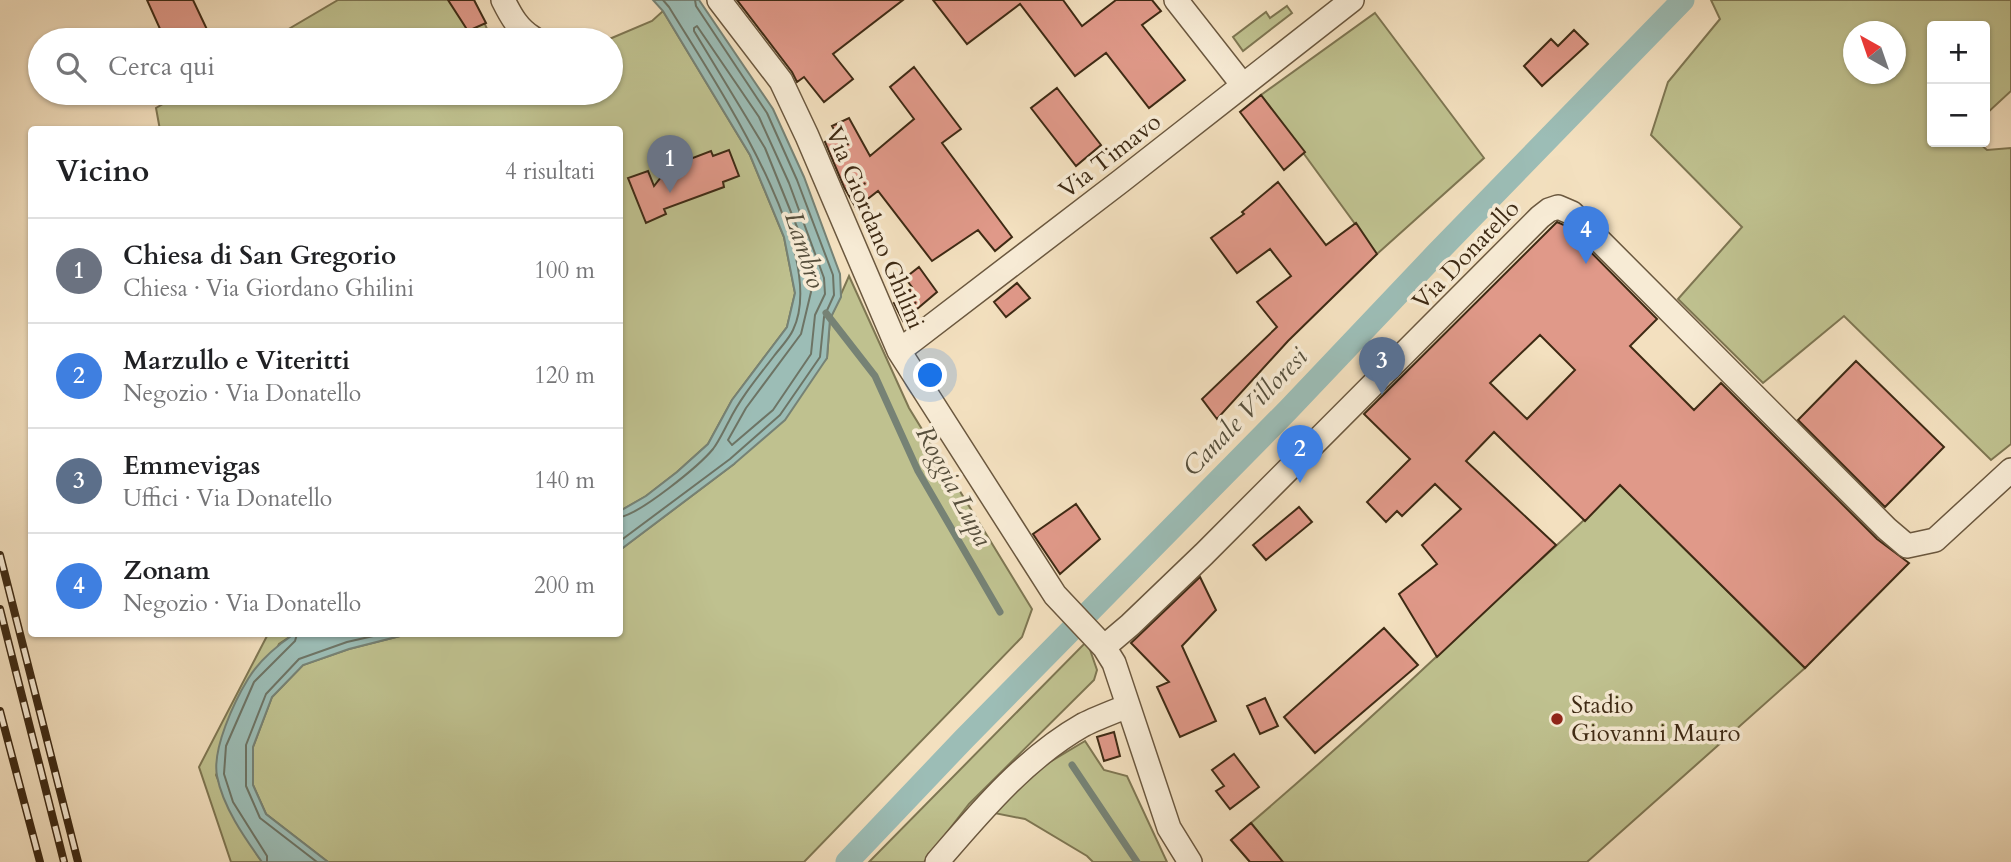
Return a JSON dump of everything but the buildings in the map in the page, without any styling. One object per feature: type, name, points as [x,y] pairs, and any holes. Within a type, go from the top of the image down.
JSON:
[{"type":"street","points":[[503,0],[520,28]]},
{"type":"street","name":"Via Giordano Ghilini","points":[[719,0],[781,81],[899,351],[1055,595],[1096,639],[1114,663],[1169,828],[1191,862]]},
{"type":"street","points":[[1177,0],[1241,84]]},
{"type":"street","name":"Via Timavo","points":[[899,351],[1352,0]]},
{"type":"street","name":"Via Donatello","points":[[1096,639],[1130,625],[1223,536],[1540,217],[1558,207],[1572,213],[1907,546],[1935,540],[2011,470]]},
{"type":"street","points":[[937,862],[1012,779],[1047,750],[1083,725],[1128,706]]},
{"type":"green space","points":[[338,0],[474,0],[487,28],[290,28]]},
{"type":"green space","points":[[1711,0],[2011,0],[2011,91],[1990,110],[1990,21],[1927,21],[1927,147],[1984,147],[1987,150],[2011,148],[2011,444],[1991,460],[1844,316],[1763,383],[1678,299],[1742,227],[1651,135],[1668,82],[1720,19]]},
{"type":"green space","points":[[1287,6],[1292,13],[1243,51],[1233,37],[1266,12],[1270,18]]},
{"type":"green space","points":[[663,11],[750,155],[784,237],[795,293],[787,327],[732,400],[708,444],[646,496],[623,509],[623,126],[159,126],[156,108],[161,105],[623,105],[623,33],[652,21]]},
{"type":"green space","points":[[1375,13],[1484,158],[1377,254],[1261,95]]},
{"type":"green space","points":[[849,276],[909,408],[1032,609],[1022,637],[804,862],[328,862],[266,814],[253,785],[253,747],[272,697],[303,665],[396,637],[623,637],[623,548],[734,464],[827,358],[830,319]]},
{"type":"green space","name":"Stadio Giovanni Mauro","points":[[1620,485],[1805,668],[1587,862],[1250,862],[1231,840],[1369,719]]},
{"type":"green space","points":[[266,637],[290,637],[279,644],[216,775],[236,820],[262,862],[231,862],[199,767]]},
{"type":"green space","points":[[1087,641],[1097,670],[1094,680],[969,804],[924,862],[869,862]]},
{"type":"green space","points":[[1085,741],[1104,770],[1127,776],[1167,862],[1093,862],[1025,819],[994,813],[1038,769]]},
{"type":"water","name":"Lambro","points":[[653,0],[699,0],[773,109],[804,177],[840,274],[841,297],[830,319],[827,358],[785,420],[734,464],[623,548],[623,509],[646,496],[708,444],[732,400],[787,327],[795,293],[784,237],[750,155],[663,11]]},
{"type":"water","points":[[290,637],[396,637],[303,665],[272,697],[253,747],[253,785],[266,814],[328,862],[262,862],[229,810],[217,776],[218,753],[231,713],[252,673]]},
{"type":"waterway","name":"Canale Villoresi","points":[[847,862],[1683,0]]},
{"type":"waterway","name":"Roggia Lupa","points":[[826,313],[875,376],[918,471],[1000,612]]},
{"type":"waterway","name":"Roggia Lupa","points":[[1072,765],[1137,862]]},
{"type":"railway","points":[[0,555],[78,862]]},
{"type":"railway","points":[[0,609],[64,862]]},
{"type":"railway","points":[[0,711],[40,862]]},
{"type":"place","name":"Chiesa di San Gregorio","points":[[670,193]]},
{"type":"place","name":"Zonam","points":[[1586,264]]},
{"type":"place","name":"Emmevigas","points":[[1382,395]]},
{"type":"place","name":"Marzullo e Viteritti","points":[[1300,483]]},
{"type":"place","name":"Stadio Giovanni Mauro","points":[[1557,719]]}]
